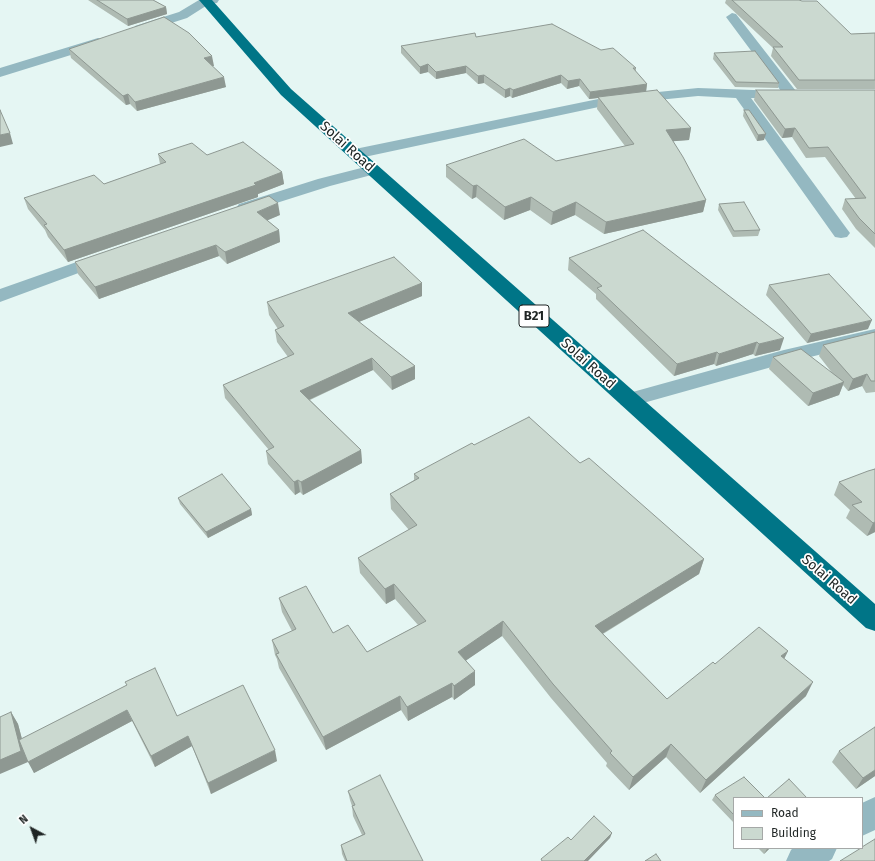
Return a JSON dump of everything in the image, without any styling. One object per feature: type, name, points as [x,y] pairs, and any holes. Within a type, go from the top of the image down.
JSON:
[{"type":"highway","name":"Solai Road","points":[[208,0],[286,92],[875,620]]},
{"type":"street","points":[[126,33],[183,15],[208,0]]},
{"type":"street","points":[[732,17],[792,96]]},
{"type":"street","points":[[0,73],[112,38]]},
{"type":"street","points":[[356,154],[608,101],[698,92],[740,95],[807,95]]},
{"type":"street","points":[[740,95],[841,233]]},
{"type":"street","points":[[226,215],[324,182],[373,170]]},
{"type":"street","points":[[0,296],[117,252]]},
{"type":"street","points":[[629,400],[784,357],[875,335]]},
{"type":"street","points":[[863,819],[875,812]]},
{"type":"street","points":[[802,861],[820,849]]},
{"type":"building","points":[[97,0],[153,0],[166,7],[127,19]]},
{"type":"building","points":[[732,0],[817,1],[851,34],[875,33],[875,80],[799,80],[773,47],[783,47]]},
{"type":"building","points":[[164,17],[189,33],[212,56],[204,58],[224,77],[135,102],[128,94],[123,96],[69,49]]},
{"type":"building","points":[[552,24],[601,50],[613,48],[636,68],[633,68],[647,84],[590,92],[580,79],[568,81],[561,75],[513,90],[510,88],[505,90],[484,75],[478,76],[466,66],[436,72],[428,64],[420,67],[401,46],[475,33],[476,37]]},
{"type":"building","points":[[755,51],[779,83],[736,82],[714,53]]},
{"type":"building","points":[[657,90],[691,128],[666,130],[683,157],[706,200],[606,222],[576,202],[553,212],[531,197],[505,207],[477,185],[473,186],[446,165],[524,139],[556,161],[634,144],[598,97]]},
{"type":"building","points":[[756,90],[875,90],[875,234],[859,218],[845,199],[866,198],[828,147],[809,148],[795,128],[785,129]]},
{"type":"building","points":[[0,110],[10,133],[0,135]]},
{"type":"building","points":[[744,110],[749,110],[766,134],[758,135]]},
{"type":"building","points":[[243,142],[282,172],[254,183],[256,185],[64,250],[44,225],[47,224],[24,198],[94,175],[104,184],[166,162],[158,154],[192,143],[207,155]]},
{"type":"building","points":[[269,196],[278,203],[257,212],[279,230],[225,252],[216,245],[95,287],[75,262]]},
{"type":"building","points":[[744,202],[760,230],[734,231],[719,204]]},
{"type":"building","points":[[643,230],[784,338],[759,344],[757,342],[719,354],[717,352],[677,364],[597,288],[602,286],[569,258]]},
{"type":"building","points":[[394,257],[422,283],[348,313],[415,366],[391,377],[372,358],[300,391],[361,450],[301,482],[298,480],[294,482],[266,451],[274,447],[223,385],[294,354],[275,330],[284,326],[267,302]]},
{"type":"building","points":[[829,274],[872,320],[811,334],[769,285]]},
{"type":"building","points":[[875,332],[875,381],[871,381],[867,374],[853,379],[823,345]]},
{"type":"building","points":[[801,349],[844,382],[813,393],[773,357]]},
{"type":"building","points":[[529,417],[580,463],[589,458],[704,559],[595,626],[667,699],[713,662],[715,664],[759,627],[788,651],[781,656],[813,682],[706,780],[671,744],[633,777],[610,753],[612,751],[553,684],[503,621],[458,652],[475,671],[454,686],[452,683],[407,707],[400,696],[323,737],[276,654],[279,653],[272,640],[296,629],[279,598],[306,586],[333,633],[348,625],[367,652],[426,621],[394,584],[385,589],[358,558],[417,525],[390,494],[419,478],[414,474],[472,443],[474,445]]},
{"type":"building","points":[[875,469],[875,522],[873,523],[852,505],[862,502],[839,482]]},
{"type":"building","points":[[222,474],[251,509],[206,532],[178,498]]},
{"type":"building","points":[[155,668],[177,716],[243,685],[275,750],[208,783],[188,736],[151,756],[127,710],[28,762],[19,740],[127,685],[125,682]]},
{"type":"building","points":[[11,712],[21,751],[0,760],[0,717]]},
{"type":"building","points":[[875,727],[875,770],[863,778],[839,751]]},
{"type":"building","points":[[380,775],[423,861],[347,861],[341,845],[365,834],[352,806],[355,805],[348,791]]},
{"type":"building","points":[[744,777],[764,797],[733,797],[733,814],[715,795]]},
{"type":"building","points":[[789,779],[806,797],[768,797]]},
{"type":"building","points":[[594,816],[612,833],[584,861],[542,861],[541,859],[568,837],[571,840]]},
{"type":"building","points":[[875,839],[875,861],[840,861],[859,849],[863,849],[863,846]]},
{"type":"building","points":[[656,854],[661,861],[645,861]]}]
